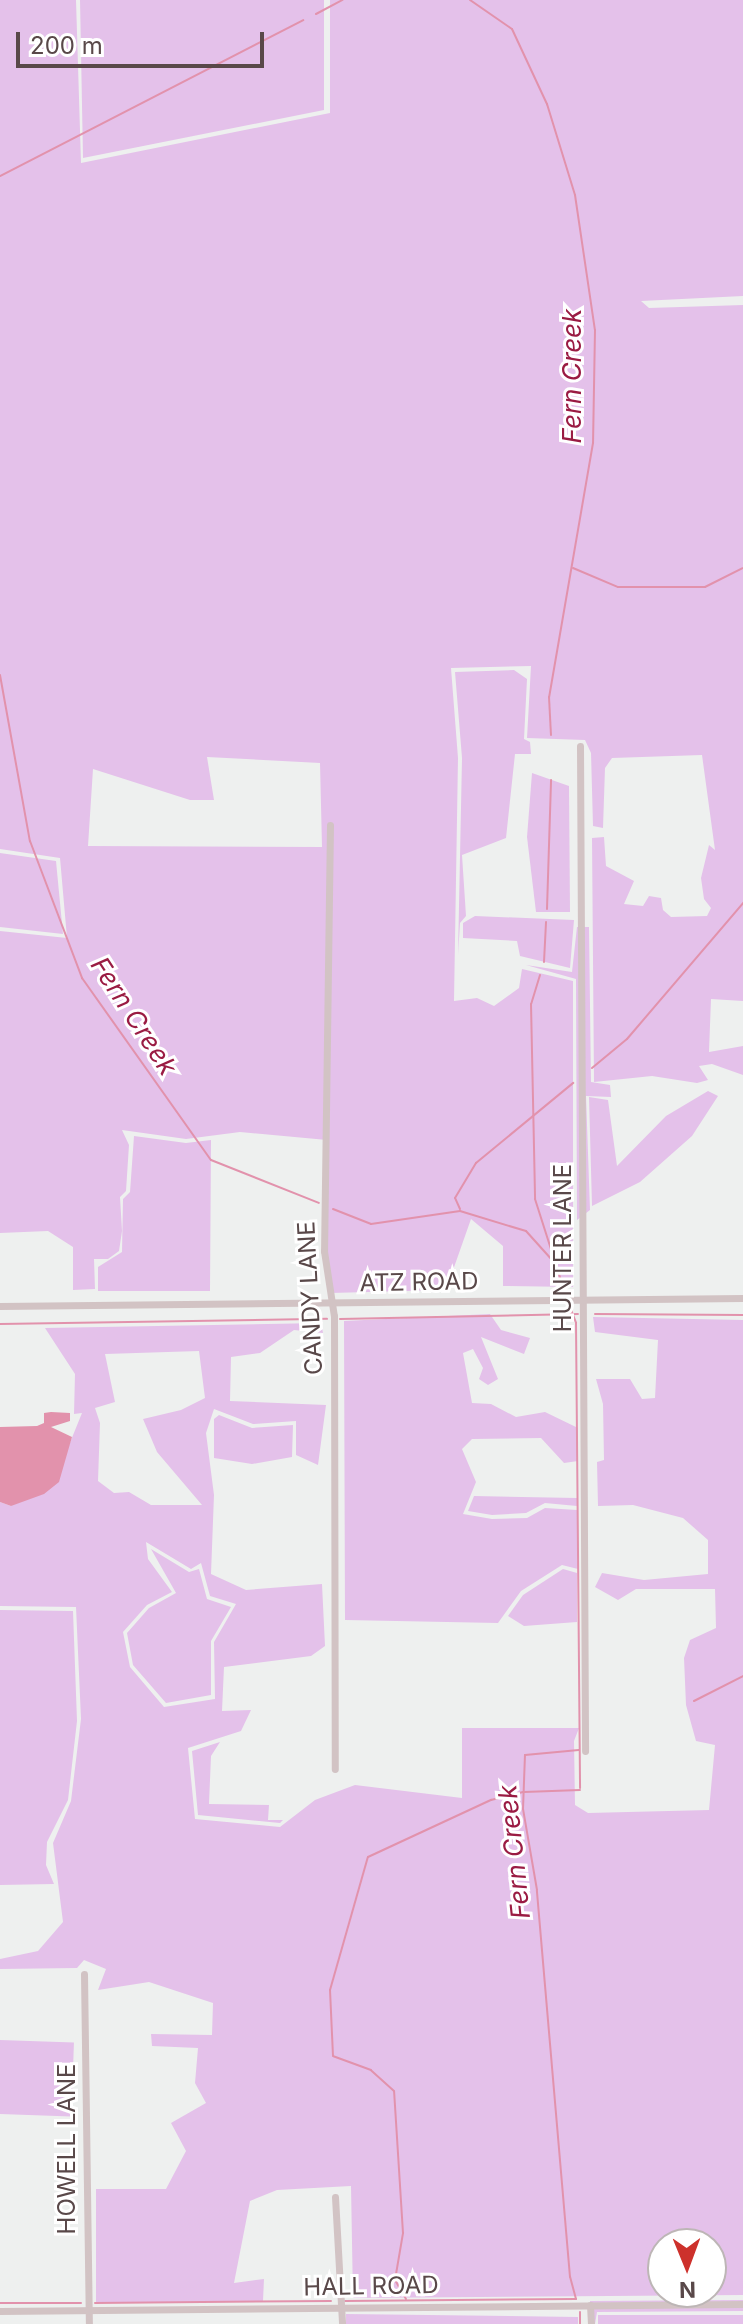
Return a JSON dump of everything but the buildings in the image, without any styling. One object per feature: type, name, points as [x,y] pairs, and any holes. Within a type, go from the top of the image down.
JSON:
[{"type":"street","name":"HUNTER LANE","points":[[580,746],[585,1751]]},
{"type":"street","name":"CANDY LANE","points":[[330,825],[324,1251],[333,1303],[335,1769]]},
{"type":"street","name":"ATZ ROAD","points":[[0,1306],[743,1298]]},
{"type":"street","name":"HOWELL LANE","points":[[84,1974],[89,2324]]},
{"type":"street","points":[[335,2197],[342,2324]]},
{"type":"street","name":"HALL ROAD","points":[[0,2311],[743,2304]]},
{"type":"street","points":[[590,2305],[591,2324]]},
{"type":"shaded area","points":[[0,0],[76,0],[81,163],[330,113],[330,0],[743,0],[743,296],[641,301],[649,308],[743,305],[743,1001],[711,999],[709,1052],[743,1046],[743,1075],[712,1064],[699,1066],[708,1080],[697,1083],[652,1076],[594,1082],[592,838],[604,837],[606,866],[634,881],[624,904],[643,906],[649,896],[661,898],[663,910],[671,917],[707,916],[711,908],[704,899],[701,878],[709,845],[715,850],[702,755],[612,758],[605,768],[603,828],[593,826],[591,753],[585,740],[527,738],[531,666],[451,668],[458,758],[454,1001],[477,998],[494,1006],[519,988],[522,969],[573,981],[573,1287],[503,1286],[503,1246],[471,1219],[446,1290],[330,1293],[325,1276],[327,1140],[240,1132],[186,1139],[122,1130],[129,1145],[126,1191],[120,1197],[122,1231],[119,1251],[108,1259],[94,1259],[95,1289],[73,1290],[73,1247],[48,1231],[0,1233],[0,931],[67,938],[60,858],[0,849]],"holes":[[[207,757],[320,763],[322,847],[88,846],[93,769],[190,800],[214,800]]]},
{"type":"shaded area","points":[[80,0],[324,0],[324,110],[83,158]]},
{"type":"shaded area","points":[[514,670],[527,679],[524,739],[530,742],[531,754],[515,754],[506,838],[462,855],[466,916],[460,923],[458,955],[462,758],[455,672]]},
{"type":"shaded area","points":[[532,773],[569,786],[570,912],[536,912],[527,837]]},
{"type":"shaded area","points":[[0,853],[56,861],[63,934],[0,927]]},
{"type":"shaded area","points":[[475,916],[574,920],[570,968],[520,956],[517,941],[463,938],[463,923]]},
{"type":"shaded area","points":[[577,927],[589,927],[591,1082],[610,1085],[611,1097],[586,1096],[590,1210],[577,1220],[576,979],[526,965],[572,972]]},
{"type":"shaded area","points":[[708,1091],[718,1096],[692,1136],[640,1182],[592,1206],[589,1097],[608,1100],[617,1166],[666,1116]]},
{"type":"shaded area","points":[[134,1136],[186,1143],[211,1140],[210,1291],[98,1291],[98,1267],[122,1252],[123,1199],[130,1192]]},
{"type":"shaded area","points":[[490,1314],[501,1330],[530,1338],[524,1354],[481,1337],[498,1379],[488,1385],[479,1379],[483,1368],[473,1349],[463,1353],[472,1403],[491,1404],[516,1417],[545,1412],[578,1428],[578,1461],[564,1463],[541,1438],[472,1439],[462,1449],[476,1482],[463,1514],[492,1519],[527,1518],[545,1508],[577,1510],[578,1569],[562,1565],[521,1591],[498,1623],[345,1620],[344,1321]]},
{"type":"shaded area","points":[[593,1317],[743,1320],[743,2295],[727,2295],[727,2228],[647,2228],[647,2296],[353,2298],[351,2186],[277,2190],[250,2201],[234,2283],[264,2279],[263,2301],[96,2303],[96,2189],[166,2189],[186,2151],[171,2123],[206,2103],[195,2083],[198,2048],[152,2046],[151,2034],[212,2035],[213,2003],[149,1982],[98,1990],[106,1969],[84,1960],[77,1968],[0,1969],[0,1959],[38,1951],[63,1922],[53,1843],[71,1801],[81,1719],[76,1607],[0,1606],[0,1502],[11,1506],[67,1450],[82,1413],[74,1414],[75,1374],[45,1328],[321,1323],[323,1333],[294,1330],[260,1353],[231,1357],[230,1401],[326,1405],[318,1465],[296,1455],[296,1421],[253,1424],[214,1409],[206,1433],[214,1495],[211,1574],[246,1590],[322,1584],[325,1646],[311,1656],[224,1667],[222,1711],[251,1710],[241,1731],[188,1748],[195,1819],[280,1827],[315,1800],[355,1785],[462,1798],[462,1728],[579,1728],[574,1741],[575,1805],[588,1813],[709,1810],[715,1745],[696,1741],[686,1705],[684,1658],[690,1640],[716,1628],[715,1589],[636,1589],[618,1600],[595,1587],[602,1573],[644,1580],[708,1574],[708,1540],[683,1518],[633,1505],[598,1506],[597,1462],[604,1460],[603,1404],[596,1379],[630,1379],[642,1399],[655,1398],[658,1340],[595,1332]],"holes":[[[199,1351],[205,1398],[181,1410],[143,1419],[157,1452],[202,1505],[151,1505],[129,1492],[114,1493],[98,1481],[100,1423],[95,1408],[115,1402],[105,1354]],[[146,1542],[191,1569],[201,1563],[210,1596],[236,1604],[214,1642],[215,1699],[164,1707],[130,1667],[123,1632],[147,1605],[172,1592],[148,1559]]]},
{"type":"shaded area","points":[[44,1413],[70,1413],[70,1421],[51,1427],[72,1437],[59,1482],[44,1494],[11,1506],[0,1502],[0,1427],[37,1426],[44,1423]]},
{"type":"shaded area","points":[[219,1415],[252,1428],[293,1425],[292,1457],[252,1464],[214,1458],[214,1419]]},
{"type":"shaded area","points":[[474,1496],[577,1498],[577,1506],[545,1503],[526,1513],[492,1515],[468,1511]]},
{"type":"shaded area","points":[[151,1549],[189,1572],[199,1569],[207,1599],[231,1607],[211,1641],[211,1695],[166,1703],[133,1665],[127,1633],[149,1608],[176,1593]]},
{"type":"shaded area","points":[[563,1569],[577,1573],[577,1622],[524,1626],[508,1616],[523,1595]]},
{"type":"shaded area","points":[[0,1610],[73,1611],[77,1721],[68,1800],[47,1842],[46,1865],[54,1884],[0,1885]]},
{"type":"shaded area","points":[[220,1742],[211,1756],[209,1804],[269,1805],[268,1820],[283,1820],[280,1823],[198,1815],[192,1751]]},
{"type":"shaded area","points":[[0,2040],[74,2043],[71,2117],[0,2114]]},
{"type":"shaded area","points":[[727,2300],[743,2300],[743,2311],[597,2312],[595,2324],[590,2324],[590,2301],[647,2301],[647,2308],[727,2308]]},
{"type":"shaded area","points":[[346,2314],[578,2317],[578,2324],[346,2324]]},
{"type":"shaded area","points":[[598,2315],[743,2315],[743,2324],[598,2324]]},
{"type":"waterway","name":"Fern Creek","points":[[316,14],[342,0]]},
{"type":"waterway","name":"Fern Creek","points":[[470,0],[512,29],[547,104],[575,195],[595,330],[593,443],[549,697],[551,735]]},
{"type":"waterway","name":"Fern Creek","points":[[0,176],[303,20]]},
{"type":"waterway","points":[[573,568],[618,587],[705,587],[743,568]]},
{"type":"waterway","name":"Fern Creek","points":[[0,675],[30,841],[82,978],[211,1160],[319,1203]]},
{"type":"waterway","name":"Fern Creek","points":[[547,909],[551,780]]},
{"type":"waterway","points":[[592,1068],[627,1039],[743,903]]},
{"type":"waterway","name":"Fern Creek","points":[[544,962],[546,922]]},
{"type":"waterway","name":"Fern Creek","points":[[540,975],[531,1004],[535,1199],[565,1293]]},
{"type":"waterway","points":[[460,1209],[455,1198],[476,1163],[573,1083]]},
{"type":"waterway","name":"Fern Creek","points":[[333,1209],[371,1224],[460,1211],[526,1231],[552,1260]]},
{"type":"waterway","name":"Fern Creek","points":[[570,1307],[576,1323],[580,1788]]},
{"type":"waterway","points":[[340,1319],[578,1314]]},
{"type":"waterway","points":[[595,1314],[743,1315]]},
{"type":"waterway","points":[[0,1324],[327,1319]]},
{"type":"waterway","points":[[694,1701],[743,1676]]},
{"type":"waterway","name":"Fern Creek","points":[[345,2301],[576,2299],[570,2277],[537,1890],[523,1809],[525,1755],[579,1750]]},
{"type":"waterway","points":[[406,2299],[395,2280],[403,2233],[394,2091],[371,2070],[333,2056],[330,1990],[368,1857],[491,1800],[524,1792],[580,1790]]},
{"type":"waterway","points":[[95,2303],[331,2301]]},
{"type":"waterway","points":[[0,2303],[81,2303]]},
{"type":"waterway","name":"Fern Creek","points":[[580,2312],[580,2324]]}]
